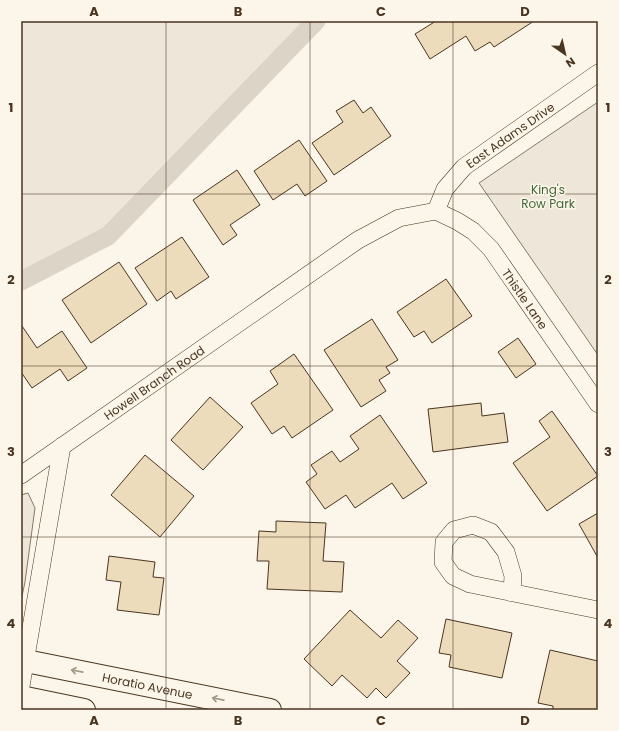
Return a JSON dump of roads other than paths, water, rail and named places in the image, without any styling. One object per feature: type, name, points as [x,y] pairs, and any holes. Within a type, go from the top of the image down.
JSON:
[{"type":"main road","name":"Horatio Avenue","points":[[23,660],[270,710]]},
{"type":"main road","points":[[21,698],[84,710]]},
{"type":"street","name":"East Adams Drive","points":[[436,210],[445,189],[464,167],[598,73]]},
{"type":"street","name":"Thistle Lane","points":[[436,210],[473,231],[491,249],[598,404]]},
{"type":"street","name":"Howell Branch Road","points":[[21,475],[358,240],[399,218],[436,210]]},
{"type":"street","points":[[21,686],[23,660],[62,446]]},
{"type":"street","points":[[512,593],[513,576],[506,552],[491,532],[473,525],[454,530],[444,542],[443,562],[453,576],[470,584],[512,593],[598,610]]},
{"type":"waterway","points":[[21,281],[108,236],[316,21]]},
{"type":"park label","name":"King's Row Park","points":[[548,196]]}]
